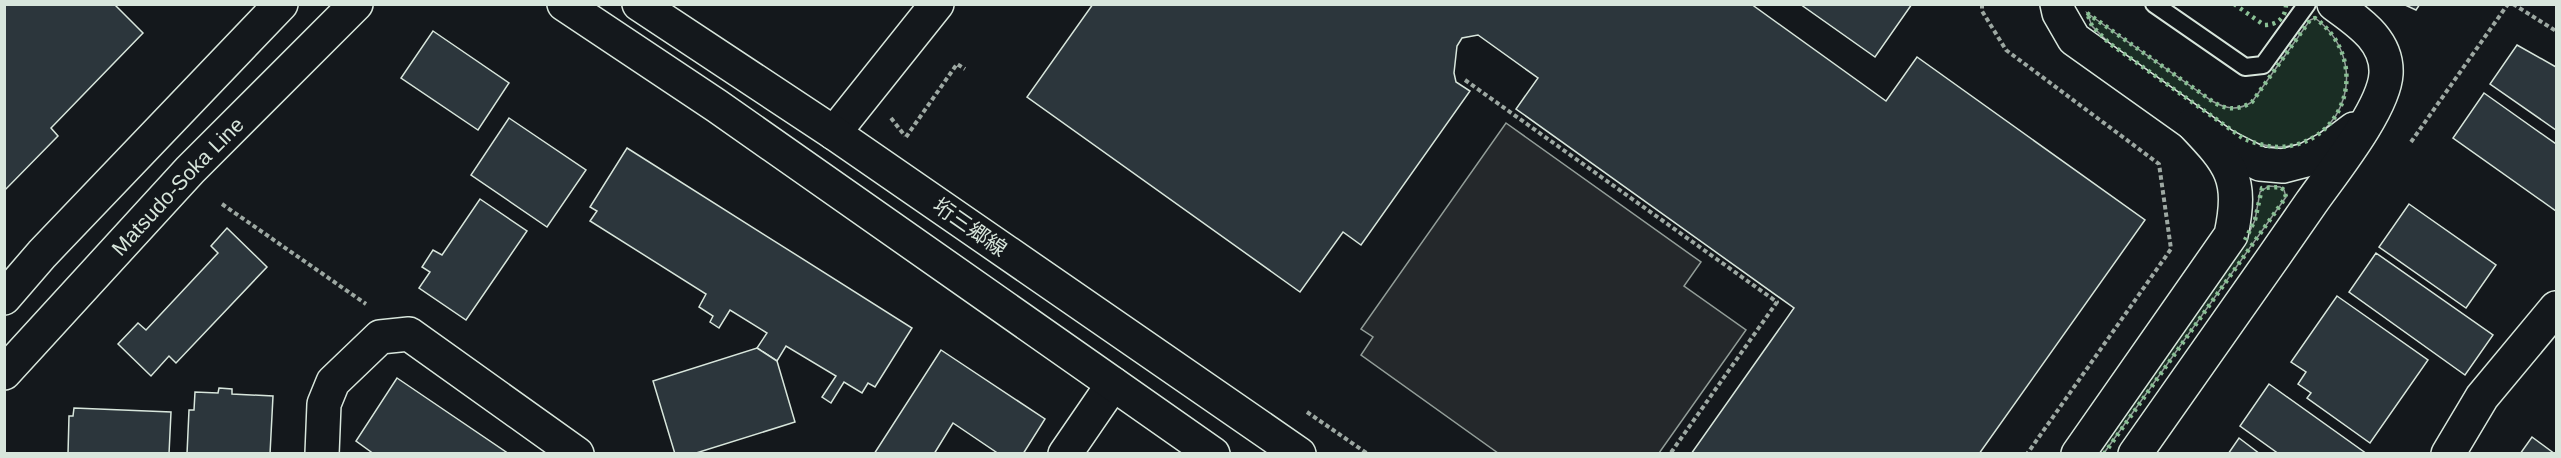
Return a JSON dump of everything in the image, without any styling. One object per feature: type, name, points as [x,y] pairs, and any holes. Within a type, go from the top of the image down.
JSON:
[{"type":"street","points":[[4,298],[42,254],[281,4]]},
{"type":"street","name":"Matsudo-Soka Line","points":[[4,374],[190,170],[356,4]]},
{"type":"street","points":[[564,4],[717,106],[1212,453]]},
{"type":"street","name":"垳三郷線","points":[[639,4],[834,133],[1299,453]]},
{"type":"street","points":[[834,133],[937,4]]},
{"type":"street","points":[[2057,4],[2059,13],[2074,39],[2223,145],[2260,164],[2283,166],[2306,160],[2330,147],[2371,113]]},
{"type":"street","points":[[2135,453],[2261,276],[2371,113],[2382,93],[2386,73],[2384,55],[2376,39],[2364,26],[2334,4]]},
{"type":"street","points":[[2078,453],[2231,235],[2237,195],[2231,174],[2223,156],[2193,124]]},
{"type":"street","points":[[2448,453],[2482,397],[2556,308]]},
{"type":"street","points":[[322,453],[324,404],[333,382],[380,337],[409,334],[577,453]]},
{"type":"street","points":[[1065,453],[1113,384]]},
{"type":"lane","points":[[2154,4],[2245,67],[2263,65],[2307,4]]},
{"type":"path","points":[[1982,4],[1982,11],[2006,50],[2159,164],[2171,249],[2027,453]]},
{"type":"path","points":[[2411,142],[2510,4],[2556,31]]},
{"type":"path","points":[[906,137],[957,64],[965,69]]},
{"type":"path","points":[[1465,80],[1777,302],[1670,453]]},
{"type":"path","points":[[222,204],[409,334]]},
{"type":"green space","points":[[2087,13],[2212,101],[2232,108],[2242,107],[2252,102],[2310,20],[2315,18],[2332,35],[2343,55],[2346,76],[2344,97],[2336,116],[2322,131],[2303,142],[2280,147],[2252,142],[2244,139],[2109,43],[2092,26]]},
{"type":"green space","points":[[2269,186],[2280,187],[2284,190],[2286,197],[2104,453],[2096,454],[2247,237],[2255,220],[2260,192]]},
{"type":"shaded area","points":[[1506,123],[1701,262],[1684,286],[1746,330],[1659,453],[1498,453],[1361,355],[1373,337],[1361,329]]},
{"type":"building","points":[[4,4],[114,4],[143,33],[51,128],[58,136],[4,191]]},
{"type":"building","points":[[1093,4],[1751,4],[1886,101],[1917,57],[2145,220],[1979,454],[1691,454],[1794,308],[1516,109],[1538,78],[1478,35],[1462,38],[1457,46],[1454,73],[1456,82],[1470,91],[1361,245],[1343,232],[1300,292],[1027,97]]},
{"type":"building","points":[[1800,4],[1912,4],[1875,57]]},
{"type":"building","points":[[2403,4],[2420,4],[2416,10]]},
{"type":"building","points":[[433,31],[509,83],[478,130],[401,78]]},
{"type":"building","points":[[2517,45],[2556,67],[2556,130],[2490,84]]},
{"type":"building","points":[[2484,93],[2556,144],[2556,211],[2453,138]]},
{"type":"building","points":[[509,118],[586,170],[547,227],[471,175]]},
{"type":"building","points":[[627,148],[912,328],[875,387],[868,383],[862,393],[844,382],[831,403],[822,397],[836,376],[786,346],[777,361],[757,348],[767,333],[730,310],[719,328],[710,322],[713,316],[699,307],[706,294],[590,221],[597,211],[590,207]]},
{"type":"building","points":[[480,199],[527,231],[466,320],[419,288],[430,272],[422,267],[433,250],[442,255]]},
{"type":"building","points":[[2409,204],[2496,265],[2466,308],[2379,247]]},
{"type":"building","points":[[227,228],[267,267],[176,363],[169,356],[151,376],[118,344],[138,323],[146,330],[218,253],[211,246]]},
{"type":"building","points":[[2376,253],[2493,335],[2465,375],[2349,292]]},
{"type":"building","points":[[2337,296],[2428,360],[2370,443],[2307,398],[2311,393],[2298,384],[2306,372],[2291,362]]},
{"type":"building","points":[[757,348],[777,361],[795,422],[693,454],[675,454],[653,381]]},
{"type":"building","points":[[941,350],[1045,419],[1023,454],[999,454],[953,423],[934,454],[874,454]]},
{"type":"building","points":[[397,378],[509,454],[374,454],[356,441]]},
{"type":"building","points":[[2269,384],[2367,454],[2279,454],[2240,426]]},
{"type":"building","points":[[219,388],[232,389],[232,394],[273,396],[270,454],[187,454],[189,410],[194,410],[195,392],[218,393]]},
{"type":"building","points":[[74,408],[171,412],[169,454],[68,454],[69,416],[73,416]]},
{"type":"building","points":[[2532,437],[2555,454],[2520,454]]},
{"type":"building","points":[[2239,438],[2260,454],[2228,454]]},
{"type":"hedge","points":[[2234,4],[2264,25],[2280,20],[2286,4]]},
{"type":"hedge","points":[[2087,13],[2212,101],[2232,108],[2242,107],[2252,102],[2310,20],[2315,18],[2332,35],[2343,55],[2346,76],[2344,97],[2336,116],[2322,131],[2303,142],[2280,147],[2252,142],[2244,139],[2109,43],[2092,26],[2087,13]]},
{"type":"hedge","points":[[2104,454],[2286,197],[2284,190],[2280,187],[2262,188],[2255,220],[2245,240]]}]
